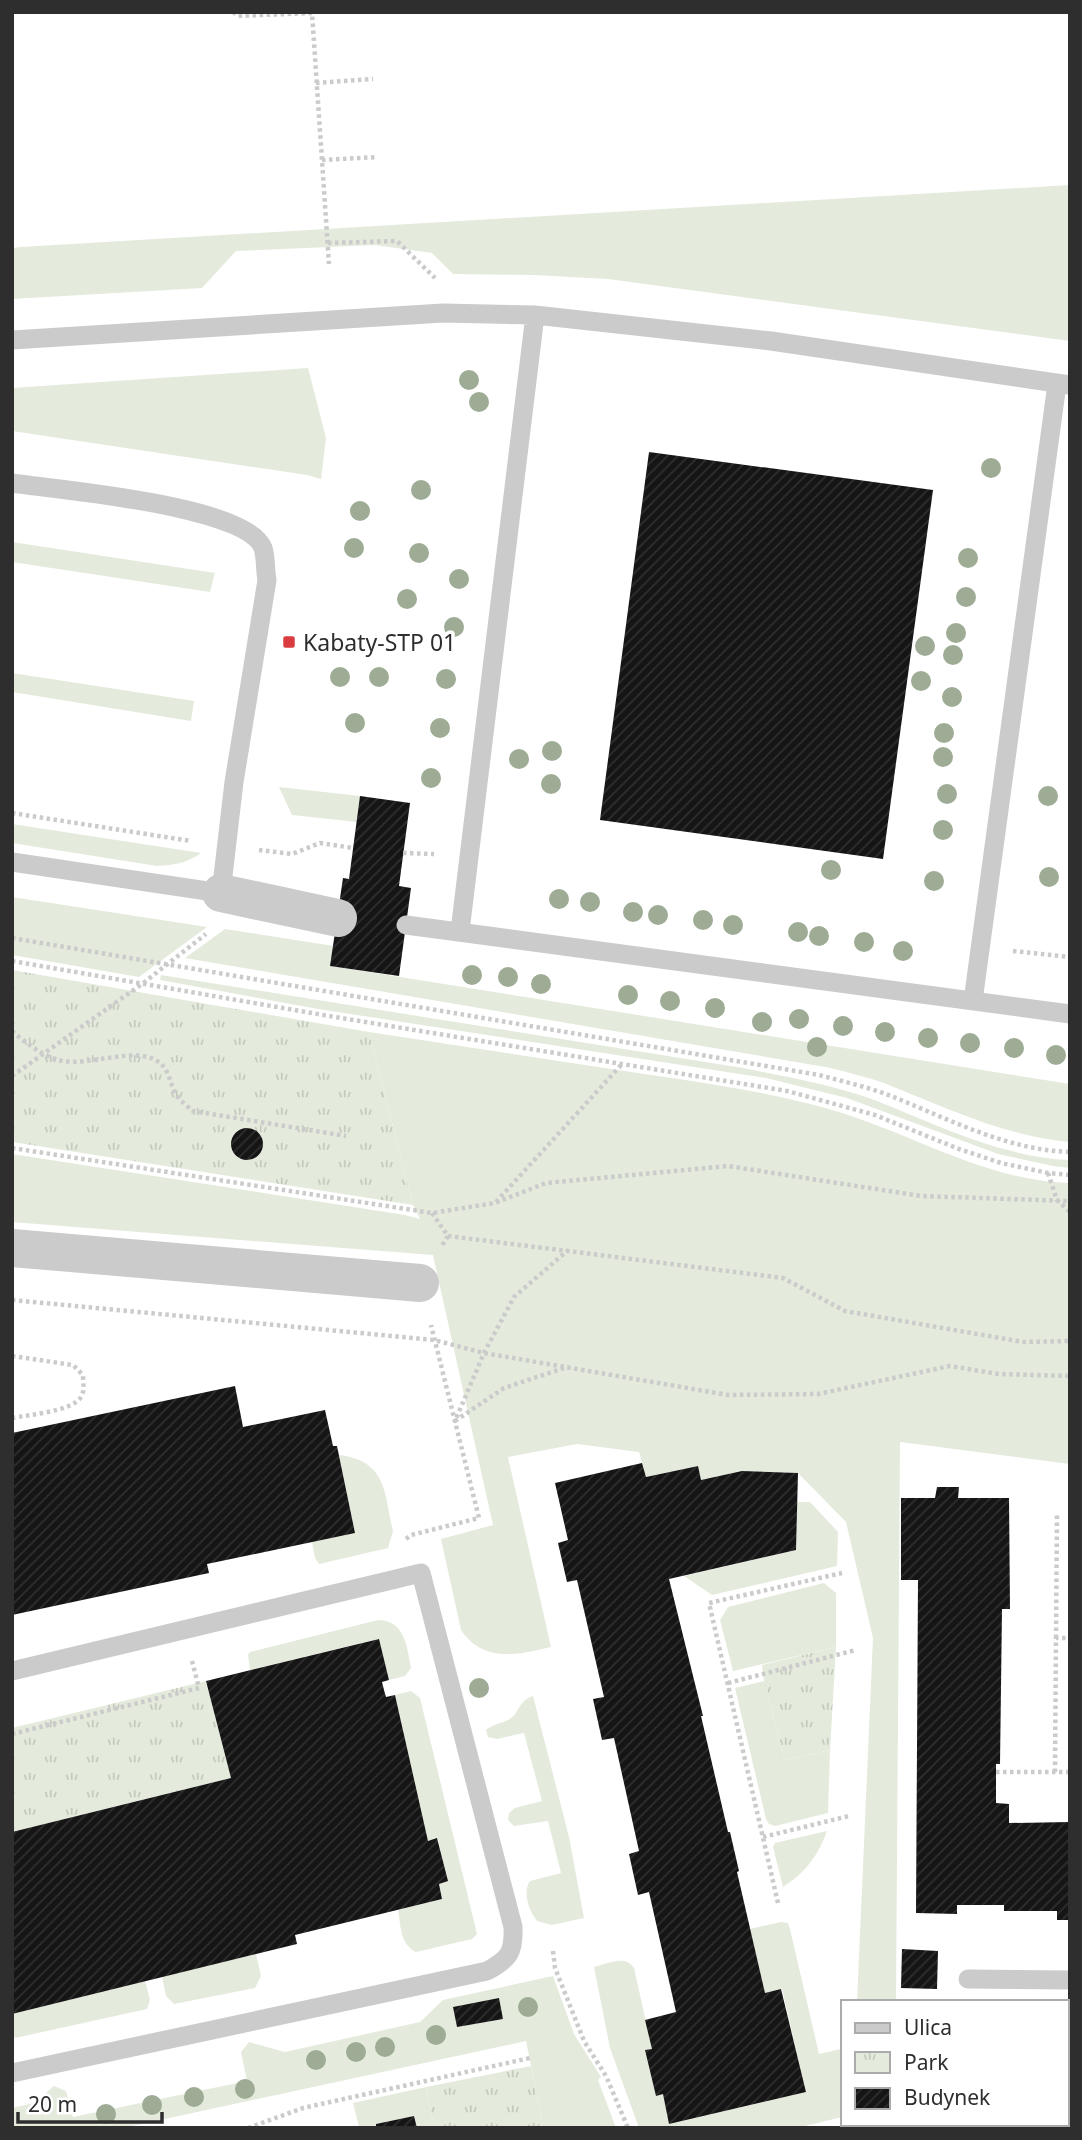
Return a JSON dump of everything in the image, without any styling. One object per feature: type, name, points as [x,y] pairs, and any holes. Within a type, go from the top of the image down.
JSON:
[{"type":"street","points":[[221,893],[338,918]]},
{"type":"street","points":[[12,1248],[420,1283]]},
{"type":"lane","points":[[12,340],[443,313],[535,315],[771,341],[1063,385],[974,1001]]},
{"type":"lane","points":[[460,931],[535,315]]},
{"type":"lane","points":[[12,483],[184,508],[219,518],[241,527],[263,547],[267,580],[221,893],[12,862]]},
{"type":"lane","points":[[406,925],[1070,1014]]},
{"type":"lane","points":[[12,1671],[421,1573],[513,1927],[514,1943],[507,1960],[487,1971],[12,2073]]},
{"type":"lane","points":[[968,1979],[1070,1980]]},
{"type":"path","points":[[233,12],[238,16],[312,13],[330,264]]},
{"type":"path","points":[[316,83],[373,79]]},
{"type":"path","points":[[322,160],[379,157]]},
{"type":"path","points":[[328,243],[397,242],[438,281]]},
{"type":"path","points":[[12,813],[292,854],[320,843],[353,848]]},
{"type":"path","points":[[12,1076],[142,984],[216,926],[221,893]]},
{"type":"path","points":[[12,938],[818,1075],[884,1093],[971,1130],[1022,1145],[1070,1153]]},
{"type":"path","points":[[981,948],[1070,957]]},
{"type":"path","points":[[12,961],[787,1091],[875,1115],[959,1150],[1001,1163],[1070,1175]]},
{"type":"path","points":[[12,1031],[56,1060],[88,1062],[132,1055],[147,1056],[159,1062],[167,1071],[176,1094],[193,1111],[346,1136]]},
{"type":"path","points":[[495,1203],[623,1063]]},
{"type":"path","points":[[12,1148],[432,1213],[495,1203],[546,1183],[728,1166],[920,1196],[1070,1200]]},
{"type":"path","points":[[1048,1173],[1057,1200],[1070,1212]]},
{"type":"path","points":[[448,1236],[783,1278],[845,1311],[1023,1342],[1070,1340]]},
{"type":"path","points":[[455,1422],[484,1353],[514,1297],[567,1250]]},
{"type":"path","points":[[12,1300],[434,1340],[484,1353],[727,1395],[818,1394],[950,1366],[998,1374],[1070,1376]]},
{"type":"path","points":[[434,1340],[464,1458]]},
{"type":"path","points":[[12,1356],[73,1365],[83,1375],[84,1389],[80,1400],[69,1407],[12,1418]]},
{"type":"path","points":[[455,1422],[504,1388],[565,1368]]},
{"type":"path","points":[[1055,1772],[1057,1513]]},
{"type":"path","points":[[778,1903],[709,1603],[842,1573]]},
{"type":"path","points":[[1056,1638],[1070,1638]]},
{"type":"path","points":[[727,1683],[856,1650]]},
{"type":"path","points":[[12,1734],[199,1688],[192,1659],[203,1657]]},
{"type":"path","points":[[996,1772],[1070,1772]]},
{"type":"path","points":[[762,1837],[849,1816]]},
{"type":"path","points":[[553,1951],[555,1968],[584,2041],[606,2076],[628,2128]]},
{"type":"path","points":[[248,2128],[303,2108],[530,2058]]},
{"type":"green space","points":[[1070,185],[1070,341],[608,279],[453,274],[432,253],[375,245],[236,251],[202,288],[12,299],[12,248],[21,247]]},
{"type":"green space","points":[[308,368],[326,438],[321,479],[12,431],[12,388]]},
{"type":"green space","points":[[12,542],[215,573],[210,592],[12,562]]},
{"type":"green space","points":[[12,673],[194,701],[191,721],[12,692]]},
{"type":"green space","points":[[279,787],[360,796],[357,822],[292,815]]},
{"type":"green space","points":[[12,824],[201,853],[180,863],[157,866],[12,843]]},
{"type":"green space","points":[[12,897],[207,927],[139,977],[12,955]]},
{"type":"green space","points":[[225,929],[334,946],[331,966],[1070,1084],[1070,1142],[998,1127],[884,1083],[831,1068],[185,958]]},
{"type":"green space","points":[[12,970],[369,1032],[413,1205],[12,1142]]},
{"type":"green space","points":[[161,975],[793,1078],[861,1095],[995,1147],[1045,1158],[1070,1160],[1070,1168],[998,1154],[847,1098],[766,1078],[318,1009],[160,980]]},
{"type":"green space","points":[[369,1032],[770,1095],[849,1115],[942,1152],[1005,1173],[1070,1183],[1070,1464],[900,1442],[896,2000],[857,2000],[873,1638],[846,1522],[798,1473],[742,1471],[701,1480],[697,1466],[646,1477],[639,1452],[577,1444],[508,1457],[551,1647],[514,1654],[490,1652],[480,1648],[461,1630],[441,1539],[493,1525],[433,1255],[12,1222],[12,1154],[420,1219],[413,1205]]},
{"type":"green space","points":[[339,1455],[355,1458],[375,1471],[385,1491],[393,1531],[388,1548],[319,1564],[312,1542],[355,1533]]},
{"type":"green space","points":[[797,1502],[810,1502],[838,1532],[837,1566],[712,1595],[684,1576],[796,1550]]},
{"type":"green space","points":[[824,1583],[836,1593],[836,1647],[733,1671],[720,1620],[728,1607]]},
{"type":"green space","points":[[378,1620],[394,1625],[403,1636],[411,1668],[405,1676],[389,1680],[378,1639],[250,1670],[250,1652]]},
{"type":"green space","points":[[836,1647],[830,1750],[785,1760],[762,1665]]},
{"type":"green space","points":[[206,1681],[231,1778],[12,1832],[12,1728]]},
{"type":"green space","points":[[764,1681],[785,1760],[830,1750],[828,1813],[775,1826],[769,1824],[766,1819],[735,1688]]},
{"type":"green space","points":[[411,1691],[420,1698],[477,1934],[472,1939],[416,1952],[404,1940],[398,1910],[442,1899],[439,1884],[447,1880],[438,1839],[428,1841],[402,1734],[404,1733],[395,1695]]},
{"type":"green space","points":[[533,1696],[569,1837],[584,1918],[552,1925],[537,1921],[529,1907],[527,1896],[530,1881],[561,1873],[548,1821],[514,1826],[508,1820],[509,1813],[515,1808],[542,1801],[524,1733],[497,1739],[488,1737],[486,1730],[512,1717],[524,1701]]},
{"type":"green space","points":[[827,1831],[810,1863],[783,1887],[773,1847],[775,1843]]},
{"type":"green space","points":[[788,1923],[819,2054],[841,2049],[841,2117],[797,2128],[639,2128],[610,2048],[594,1967],[610,1962],[626,1962],[634,1968],[652,2049],[646,2051],[656,2095],[663,2094],[670,2124],[806,2092],[782,1989],[765,1993],[750,1929]]},
{"type":"green space","points":[[256,1954],[261,1976],[255,1988],[174,2004],[166,1996],[162,1976]]},
{"type":"green space","points":[[553,1976],[574,2034],[601,2077],[598,2080],[616,2128],[530,2128],[543,2125],[526,2041],[123,2128],[12,2128],[12,2108],[34,2103],[54,2086],[66,2091],[73,2117],[247,2081],[241,2052],[249,2042],[285,2052],[420,2022],[443,2000]]},
{"type":"green space","points":[[145,1981],[150,2000],[147,2009],[15,2038],[12,2035],[12,2014]]},
{"type":"green space","points":[[531,2066],[543,2125],[530,2128],[444,2128],[433,2121],[426,2087]]},
{"type":"green space","points":[[426,2087],[433,2121],[444,2128],[417,2128],[414,2116],[376,2124],[376,2128],[359,2127],[353,2103]]},
{"type":"building","points":[[649,452],[933,490],[883,859],[600,820]]},
{"type":"building","points":[[360,796],[410,803],[399,886],[411,888],[399,976],[330,966],[343,878],[349,879]]},
{"type":"building","points":[[247,1128],[258,1133],[263,1144],[258,1155],[247,1160],[236,1155],[231,1144],[236,1133]]},
{"type":"building","points":[[235,1386],[243,1427],[325,1410],[333,1446],[337,1446],[355,1533],[207,1564],[209,1573],[12,1615],[12,1433]]},
{"type":"building","points":[[642,1463],[646,1477],[698,1466],[701,1480],[742,1471],[798,1473],[796,1550],[669,1579],[730,1832],[765,1993],[781,1989],[806,2092],[669,2124],[663,2094],[656,2096],[645,2050],[652,2049],[645,2020],[676,2012],[649,1892],[638,1895],[629,1854],[639,1851],[614,1738],[602,1740],[593,1699],[604,1697],[577,1580],[567,1582],[558,1543],[568,1540],[555,1483]]},
{"type":"building","points":[[937,1487],[959,1487],[958,1498],[1009,1498],[1010,1609],[1002,1609],[1000,1764],[996,1764],[996,1803],[1009,1804],[1009,1823],[1070,1822],[1070,1920],[1057,1920],[1057,1911],[1004,1911],[1004,1905],[957,1905],[957,1914],[916,1913],[918,1580],[901,1580],[901,1498],[935,1498]]},
{"type":"building","points":[[379,1639],[389,1680],[382,1682],[384,1690],[386,1697],[395,1695],[428,1841],[437,1838],[448,1881],[439,1884],[442,1899],[295,1935],[297,1944],[12,2014],[12,1832],[231,1778],[206,1681]]},
{"type":"building","points":[[902,1949],[938,1951],[937,1989],[901,1988]]},
{"type":"building","points":[[499,1998],[503,2019],[457,2027],[453,2007]]},
{"type":"building","points":[[414,2116],[417,2128],[376,2128],[376,2124]]},
{"type":"building","points":[[933,2126],[1027,2126],[1027,2128]]},
{"type":"place","name":"Kabaty-STP 01","points":[[289,642]]}]
